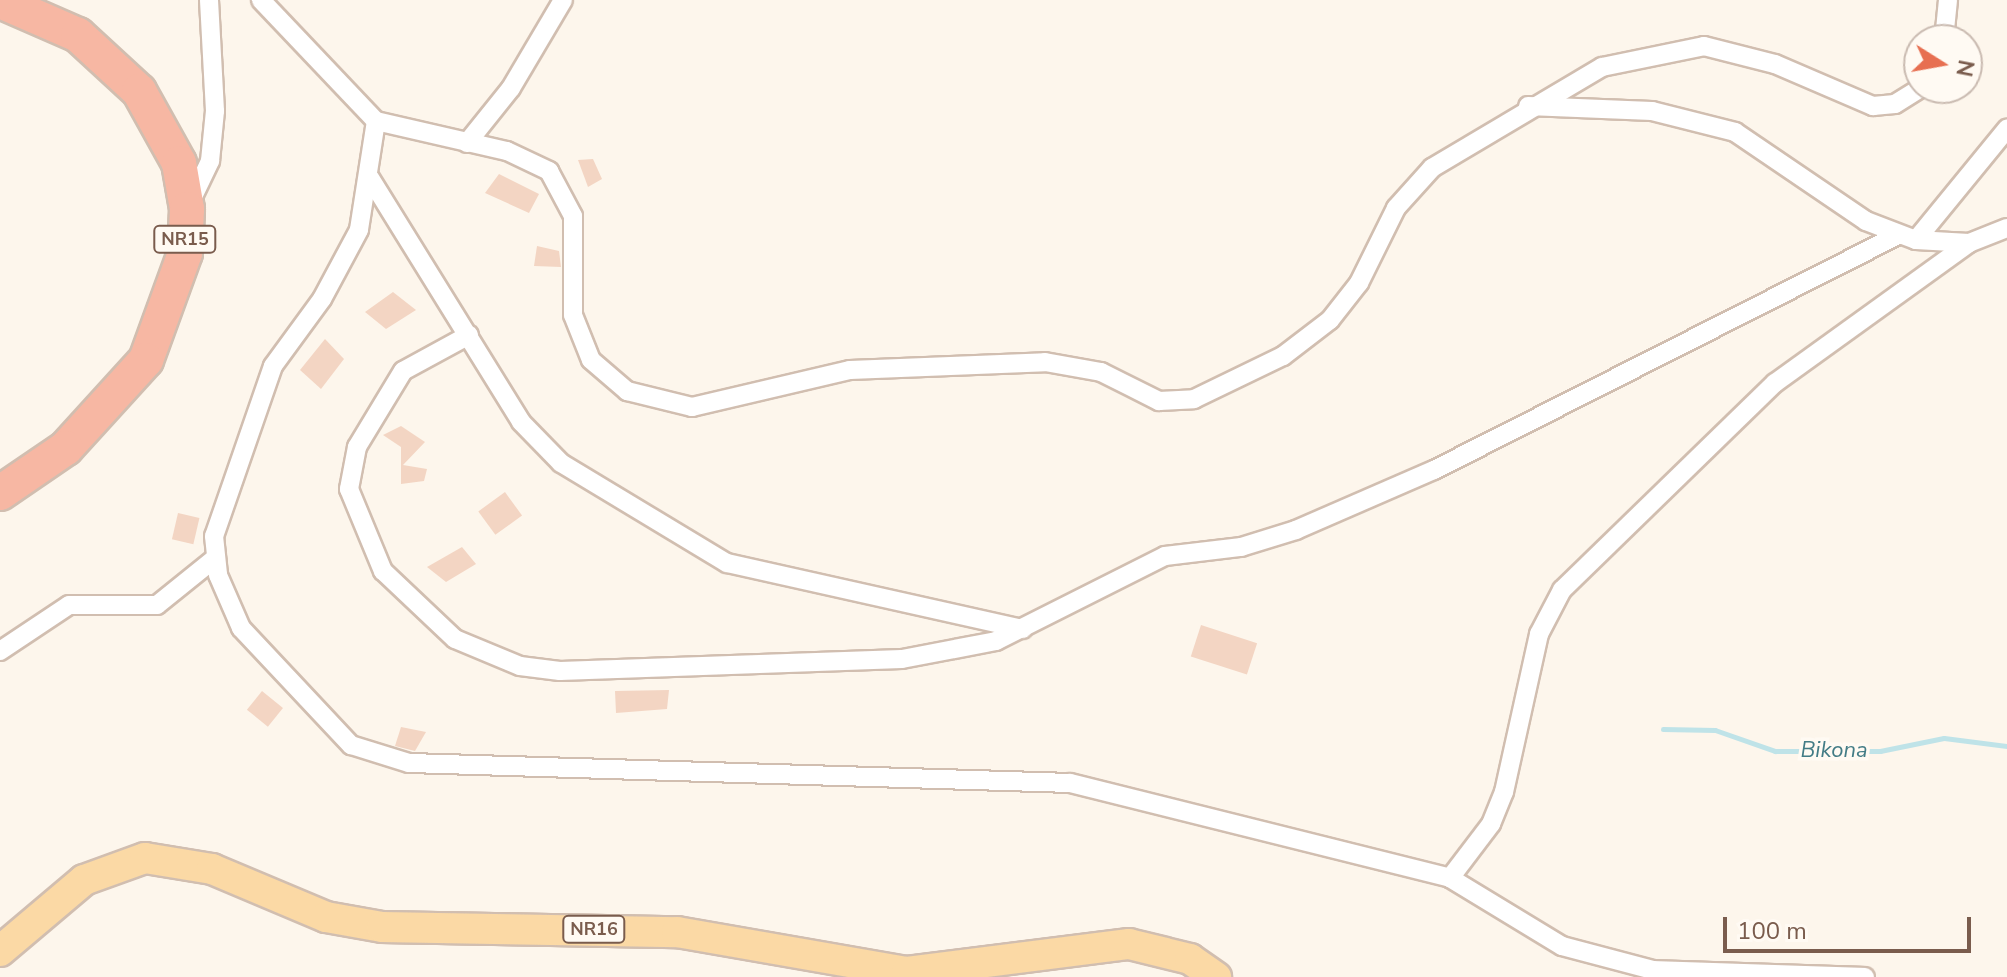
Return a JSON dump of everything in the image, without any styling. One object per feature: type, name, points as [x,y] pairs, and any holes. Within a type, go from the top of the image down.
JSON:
[{"type":"highway","name":"NR15","points":[[0,1],[78,35],[139,91],[179,163],[187,209],[169,313],[146,360],[66,448],[0,493]]},
{"type":"main road","name":"NR16","points":[[0,951],[84,880],[145,858],[212,869],[326,917],[382,927],[677,932],[907,972],[1129,944],[1190,959],[1216,977]]},
{"type":"street","points":[[187,209],[210,161],[209,0]]},
{"type":"street","points":[[261,0],[376,121],[527,157],[558,184],[573,216],[573,315],[582,345],[605,376],[648,400],[711,407],[850,370],[1045,362],[1074,363],[1175,402],[1228,384],[1318,331],[1359,283],[1409,189],[1528,106],[1602,67],[1704,46],[1775,64],[1873,106],[1895,104],[1903,99]]},
{"type":"street","points":[[467,143],[511,88],[563,0]]},
{"type":"street","points":[[1946,24],[1948,0]]},
{"type":"street","points":[[1528,106],[1652,111],[1735,132],[1907,238],[1969,243]]},
{"type":"street","points":[[376,121],[370,178],[347,257],[273,366],[220,511],[214,559],[250,638],[330,727],[389,760],[1070,783],[1450,878],[1562,946],[1653,970],[1865,977]]},
{"type":"street","points":[[469,335],[403,371],[357,447],[349,489],[383,571],[455,639],[520,666],[560,671],[902,659],[1023,629],[1165,556],[1282,534],[1434,470],[1907,238],[2007,129]]},
{"type":"street","points":[[370,178],[537,442],[699,551],[1023,629]]},
{"type":"street","points":[[1450,878],[1491,824],[1539,634],[1562,590],[1775,383],[1969,243],[2007,228]]},
{"type":"street","points":[[0,651],[69,605],[157,605],[214,559]]},
{"type":"building","points":[[593,159],[602,179],[588,187],[578,160]]},
{"type":"building","points":[[499,174],[539,194],[529,213],[485,193]]},
{"type":"building","points":[[537,246],[559,251],[561,267],[534,266]]},
{"type":"building","points":[[393,292],[416,310],[386,329],[365,312]]},
{"type":"building","points":[[325,339],[344,359],[321,389],[300,370]]},
{"type":"building","points":[[401,426],[425,442],[403,465],[427,469],[424,481],[401,484],[401,447],[383,435]]},
{"type":"building","points":[[505,492],[522,515],[495,535],[478,511]]},
{"type":"building","points":[[178,513],[199,518],[193,544],[172,539]]},
{"type":"building","points":[[462,547],[476,564],[446,582],[427,567]]},
{"type":"building","points":[[1201,625],[1257,643],[1247,675],[1191,656]]},
{"type":"building","points":[[669,690],[667,709],[616,713],[615,691]]},
{"type":"building","points":[[262,691],[283,708],[268,727],[247,710]]},
{"type":"building","points":[[401,727],[426,732],[415,751],[395,746]]},
{"type":"waterway","name":"Bikona","points":[[1663,729],[1715,730],[1775,751],[1880,751],[1944,738],[2007,746]]}]
